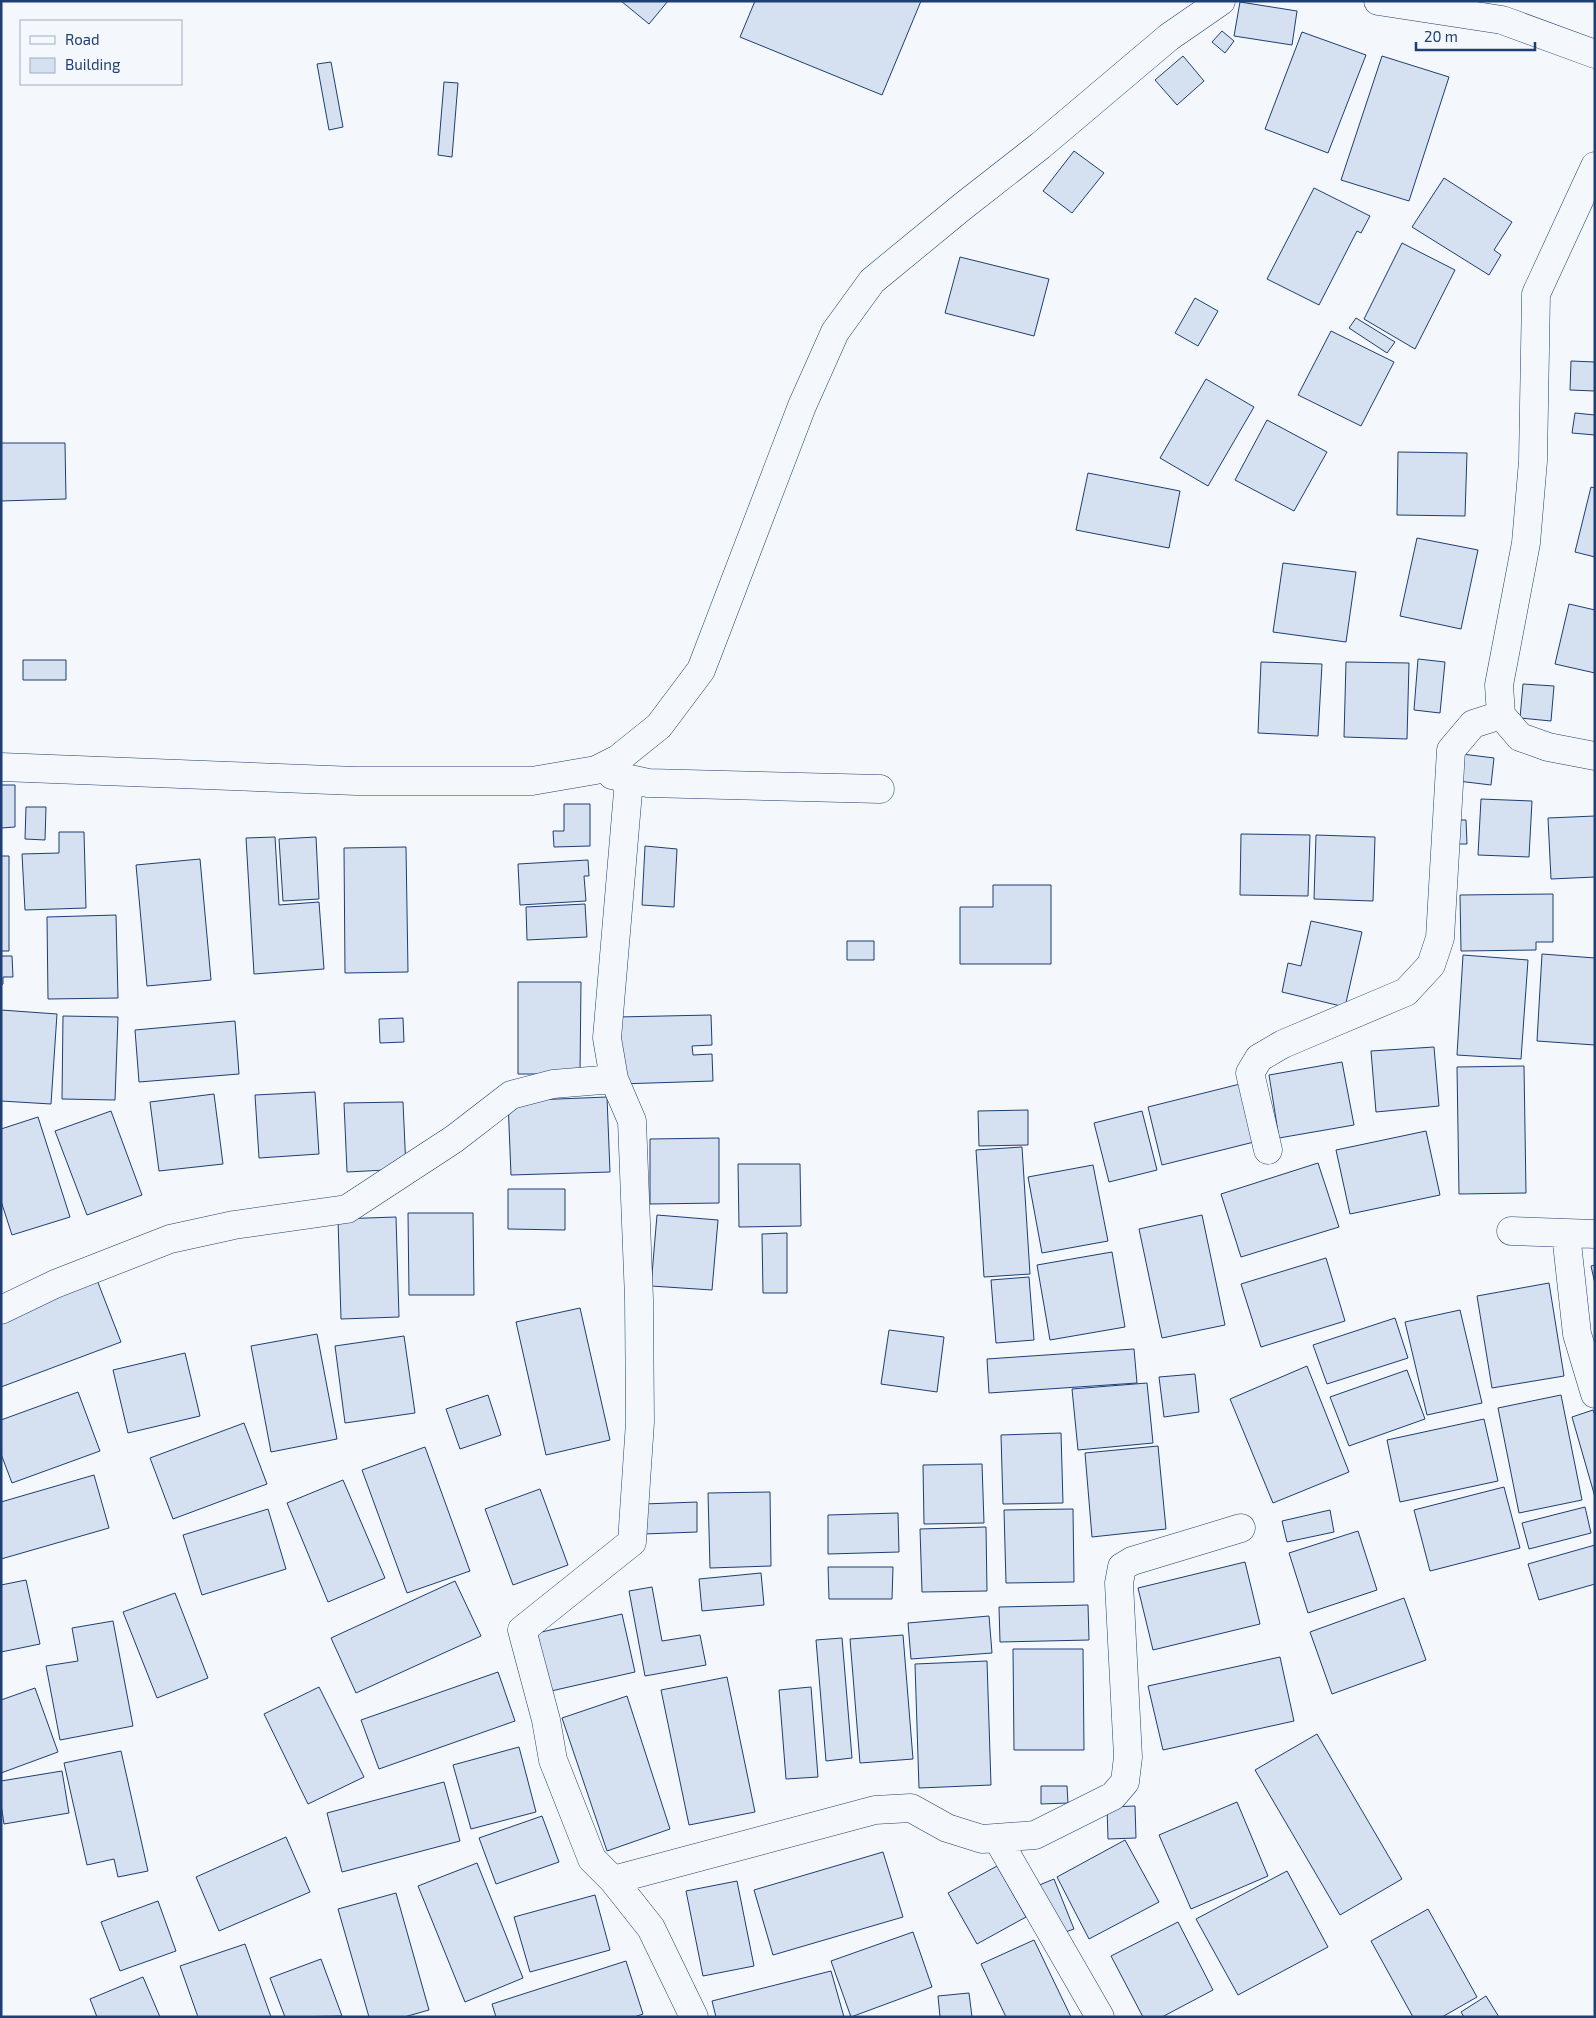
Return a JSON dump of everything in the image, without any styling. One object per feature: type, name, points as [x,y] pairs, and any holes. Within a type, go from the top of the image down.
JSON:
[{"type":"street","points":[[1,767],[366,781],[532,781],[596,770],[618,759],[659,726],[701,670],[802,406],[835,332],[872,281],[1040,146],[1169,37],[1221,1]]},
{"type":"street","points":[[1378,1],[1502,20],[1595,54]]},
{"type":"street","points":[[1595,166],[1536,294],[1533,461],[1529,516],[1526,543],[1499,685],[1501,715],[1520,737],[1548,747],[1595,756]]},
{"type":"street","points":[[1268,1150],[1250,1073],[1259,1058],[1283,1044],[1406,992],[1431,965],[1440,938],[1451,750],[1473,724],[1501,715]]},
{"type":"street","points":[[596,770],[629,780],[648,783],[880,789]]},
{"type":"street","points":[[629,780],[607,1038],[614,1079],[632,1121],[638,1269],[640,1422],[632,1542],[522,1630],[546,1720],[553,1760],[592,1859],[613,1880],[651,1928],[694,2017]]},
{"type":"street","points":[[1,1310],[56,1284],[170,1239],[234,1225],[347,1209],[454,1139],[511,1095],[553,1084],[614,1079]]},
{"type":"street","points":[[1511,1232],[1595,1234]]},
{"type":"street","points":[[1566,1234],[1577,1334],[1595,1394]]},
{"type":"street","points":[[613,1880],[875,1810],[911,1808],[947,1828],[982,1840],[1035,1835],[1113,1796],[1125,1782],[1128,1757],[1118,1582],[1122,1567],[1132,1561],[1241,1528]]},
{"type":"street","points":[[997,1838],[1100,2017]]},
{"type":"building","points":[[621,1],[668,1],[649,24]]},
{"type":"building","points":[[755,1],[921,1],[882,95],[740,37]]},
{"type":"building","points":[[1240,2],[1297,11],[1292,45],[1234,36]]},
{"type":"building","points":[[1222,31],[1234,41],[1225,53],[1212,42]]},
{"type":"building","points":[[1302,32],[1366,55],[1328,153],[1265,129]]},
{"type":"building","points":[[1183,56],[1204,81],[1177,105],[1155,80]]},
{"type":"building","points":[[1382,56],[1449,77],[1409,201],[1341,180]]},
{"type":"building","points":[[331,62],[343,127],[329,130],[317,64]]},
{"type":"building","points":[[444,82],[458,83],[452,157],[438,155]]},
{"type":"building","points":[[1074,151],[1104,173],[1072,213],[1043,191]]},
{"type":"building","points":[[1444,178],[1512,222],[1494,250],[1501,255],[1489,275],[1412,227]]},
{"type":"building","points":[[1314,188],[1370,216],[1361,233],[1357,231],[1319,305],[1267,279]]},
{"type":"building","points":[[1402,243],[1455,270],[1415,349],[1364,319]]},
{"type":"building","points":[[960,257],[1049,279],[1034,336],[945,313]]},
{"type":"building","points":[[1195,298],[1218,311],[1198,346],[1175,333]]},
{"type":"building","points":[[1356,318],[1395,342],[1387,353],[1349,328]]},
{"type":"building","points":[[1331,331],[1394,362],[1361,426],[1298,395]]},
{"type":"building","points":[[1571,361],[1595,362],[1595,391],[1570,390]]},
{"type":"building","points":[[1206,379],[1254,407],[1208,486],[1160,458]]},
{"type":"building","points":[[1575,413],[1595,415],[1595,435],[1572,433]]},
{"type":"building","points":[[1267,420],[1327,452],[1294,511],[1235,480]]},
{"type":"building","points":[[1,443],[65,443],[66,499],[1,501]]},
{"type":"building","points":[[1398,452],[1467,453],[1465,516],[1397,515]]},
{"type":"building","points":[[1088,473],[1180,491],[1169,548],[1076,530]]},
{"type":"building","points":[[1591,487],[1595,488],[1595,557],[1575,552]]},
{"type":"building","points":[[1417,538],[1478,550],[1461,629],[1400,616]]},
{"type":"building","points":[[1283,563],[1356,572],[1346,642],[1273,632]]},
{"type":"building","points":[[1569,604],[1595,610],[1595,673],[1555,664]]},
{"type":"building","points":[[1418,659],[1445,662],[1440,713],[1414,710]]},
{"type":"building","points":[[23,660],[66,660],[66,680],[23,680]]},
{"type":"building","points":[[1261,662],[1322,664],[1318,736],[1258,733]]},
{"type":"building","points":[[1346,662],[1409,663],[1407,739],[1344,737]]},
{"type":"building","points":[[1523,684],[1554,686],[1551,721],[1520,718]]},
{"type":"building","points":[[1462,754],[1494,758],[1491,785],[1458,781]]},
{"type":"building","points":[[1,785],[15,785],[15,827],[1,828]]},
{"type":"building","points":[[1481,799],[1532,801],[1529,857],[1478,855]]},
{"type":"building","points":[[564,804],[590,804],[590,846],[554,847],[553,831],[564,831]]},
{"type":"building","points":[[26,807],[46,807],[45,840],[25,839]]},
{"type":"building","points":[[1595,816],[1595,877],[1551,879],[1548,818]]},
{"type":"building","points":[[1454,820],[1466,820],[1467,844],[1455,844]]},
{"type":"building","points":[[59,832],[84,832],[86,908],[25,910],[22,854],[59,853]]},
{"type":"building","points":[[1241,834],[1310,835],[1308,896],[1240,895]]},
{"type":"building","points":[[1316,835],[1375,837],[1373,901],[1314,899]]},
{"type":"building","points":[[275,837],[279,905],[319,902],[324,969],[254,974],[246,838]]},
{"type":"building","points":[[316,837],[319,899],[283,901],[279,839]]},
{"type":"building","points":[[645,846],[677,849],[674,907],[642,905]]},
{"type":"building","points":[[406,847],[408,972],[345,973],[344,848]]},
{"type":"building","points":[[1,856],[9,856],[9,951],[1,951]]},
{"type":"building","points":[[200,859],[211,980],[147,986],[136,865]]},
{"type":"building","points":[[588,860],[589,876],[584,876],[586,901],[520,905],[518,864]]},
{"type":"building","points":[[993,885],[1051,885],[1051,964],[960,964],[960,907],[993,907]]},
{"type":"building","points":[[1553,894],[1553,942],[1536,942],[1536,950],[1461,951],[1460,895]]},
{"type":"building","points":[[585,904],[587,937],[527,940],[526,907]]},
{"type":"building","points":[[116,915],[118,998],[48,999],[47,917]]},
{"type":"building","points":[[1311,921],[1362,932],[1345,1007],[1282,992],[1288,963],[1301,966]]},
{"type":"building","points":[[847,941],[874,941],[874,960],[847,960]]},
{"type":"building","points":[[1542,954],[1595,958],[1595,1045],[1537,1041]]},
{"type":"building","points":[[1463,955],[1528,960],[1521,1059],[1457,1055]]},
{"type":"building","points":[[1,956],[12,956],[13,977],[3,977],[3,984],[1,985]]},
{"type":"building","points":[[518,982],[581,982],[580,1074],[518,1074]]},
{"type":"building","points":[[1,1010],[57,1014],[51,1104],[1,1101]]},
{"type":"building","points":[[711,1015],[712,1045],[692,1046],[693,1055],[712,1054],[713,1081],[619,1084],[617,1017]]},
{"type":"building","points":[[63,1016],[118,1017],[115,1100],[62,1099]]},
{"type":"building","points":[[403,1018],[404,1042],[380,1043],[379,1019]]},
{"type":"building","points":[[235,1021],[239,1074],[139,1082],[135,1030]]},
{"type":"building","points":[[1434,1047],[1439,1106],[1376,1112],[1371,1051]]},
{"type":"building","points":[[1342,1062],[1354,1125],[1279,1138],[1269,1075]]},
{"type":"building","points":[[1524,1066],[1526,1193],[1459,1194],[1457,1067]]},
{"type":"building","points":[[1240,1084],[1254,1142],[1162,1165],[1148,1107]]},
{"type":"building","points":[[315,1092],[319,1154],[259,1158],[255,1095]]},
{"type":"building","points":[[214,1094],[223,1164],[159,1171],[150,1102]]},
{"type":"building","points":[[607,1097],[610,1172],[511,1175],[508,1101]]},
{"type":"building","points":[[403,1102],[406,1169],[347,1172],[344,1103]]},
{"type":"building","points":[[1028,1110],[1028,1145],[979,1146],[978,1111]]},
{"type":"building","points":[[111,1111],[142,1195],[87,1215],[55,1131]]},
{"type":"building","points":[[1142,1111],[1157,1170],[1109,1182],[1094,1123]]},
{"type":"building","points":[[38,1117],[70,1217],[12,1235],[1,1201],[1,1129]]},
{"type":"building","points":[[1426,1131],[1440,1195],[1350,1214],[1336,1150]]},
{"type":"building","points":[[719,1138],[719,1203],[650,1204],[650,1139]]},
{"type":"building","points":[[1022,1147],[1030,1274],[984,1277],[976,1150]]},
{"type":"building","points":[[1318,1163],[1339,1227],[1241,1257],[1221,1194]]},
{"type":"building","points":[[738,1164],[800,1164],[801,1226],[739,1227]]},
{"type":"building","points":[[1093,1165],[1108,1241],[1042,1253],[1028,1177]]},
{"type":"building","points":[[508,1189],[565,1189],[565,1230],[508,1229]]},
{"type":"building","points":[[408,1213],[473,1213],[474,1295],[409,1295]]},
{"type":"building","points":[[657,1215],[718,1220],[712,1290],[651,1286]]},
{"type":"building","points":[[1202,1215],[1225,1325],[1162,1338],[1139,1229]]},
{"type":"building","points":[[396,1217],[399,1317],[341,1319],[338,1219]]},
{"type":"building","points":[[787,1233],[787,1293],[763,1293],[762,1234]]},
{"type":"building","points":[[1112,1252],[1125,1327],[1050,1340],[1037,1265]]},
{"type":"building","points":[[1326,1258],[1345,1321],[1261,1347],[1241,1284]]},
{"type":"building","points":[[1595,1265],[1595,1284],[1591,1266]]},
{"type":"building","points":[[1029,1277],[1034,1340],[996,1343],[991,1280]]},
{"type":"building","points":[[97,1280],[121,1342],[1,1387],[1,1316]]},
{"type":"building","points":[[1549,1283],[1564,1376],[1492,1388],[1477,1296]]},
{"type":"building","points":[[580,1308],[610,1440],[546,1455],[516,1322]]},
{"type":"building","points":[[1460,1310],[1482,1403],[1427,1415],[1405,1322]]},
{"type":"building","points":[[1395,1318],[1408,1358],[1327,1384],[1313,1345]]},
{"type":"building","points":[[889,1330],[944,1337],[937,1392],[881,1384]]},
{"type":"building","points":[[317,1334],[337,1439],[271,1452],[251,1346]]},
{"type":"building","points":[[404,1336],[415,1413],[345,1423],[335,1346]]},
{"type":"building","points":[[1134,1349],[1137,1383],[989,1393],[987,1359]]},
{"type":"building","points":[[185,1353],[200,1416],[128,1433],[113,1370]]},
{"type":"building","points":[[1307,1366],[1349,1472],[1273,1503],[1230,1399]]},
{"type":"building","points":[[1407,1370],[1425,1419],[1349,1446],[1330,1397]]},
{"type":"building","points":[[1195,1374],[1199,1412],[1164,1417],[1159,1377]]},
{"type":"building","points":[[1147,1383],[1153,1443],[1078,1450],[1072,1389]]},
{"type":"building","points":[[78,1392],[100,1451],[12,1483],[1,1454],[1,1420]]},
{"type":"building","points":[[488,1395],[501,1435],[460,1449],[446,1409]]},
{"type":"building","points":[[1561,1395],[1582,1500],[1519,1513],[1498,1408]]},
{"type":"building","points":[[1593,1410],[1595,1415],[1595,1497],[1572,1417]]},
{"type":"building","points":[[1484,1419],[1498,1481],[1400,1502],[1387,1440]]},
{"type":"building","points":[[244,1423],[267,1484],[173,1519],[150,1458]]},
{"type":"building","points":[[1061,1433],[1063,1503],[1003,1504],[1001,1435]]},
{"type":"building","points":[[1158,1446],[1166,1529],[1092,1537],[1085,1453]]},
{"type":"building","points":[[425,1447],[470,1571],[407,1593],[362,1470]]},
{"type":"building","points":[[982,1464],[984,1523],[924,1524],[923,1465]]},
{"type":"building","points":[[94,1475],[109,1528],[1,1559],[1,1502]]},
{"type":"building","points":[[343,1480],[385,1578],[328,1602],[287,1503]]},
{"type":"building","points":[[1504,1487],[1520,1548],[1430,1571],[1414,1510]]},
{"type":"building","points":[[540,1489],[568,1565],[513,1585],[485,1509]]},
{"type":"building","points":[[770,1492],[771,1566],[710,1568],[708,1493]]},
{"type":"building","points":[[697,1502],[697,1532],[644,1534],[644,1504]]},
{"type":"building","points":[[1585,1507],[1591,1533],[1529,1549],[1522,1523]]},
{"type":"building","points":[[268,1509],[286,1569],[202,1595],[183,1535]]},
{"type":"building","points":[[1073,1509],[1074,1582],[1006,1583],[1004,1510]]},
{"type":"building","points":[[1330,1510],[1334,1532],[1287,1542],[1282,1521]]},
{"type":"building","points":[[898,1513],[899,1552],[828,1554],[828,1515]]},
{"type":"building","points":[[986,1527],[987,1591],[922,1592],[920,1529]]},
{"type":"building","points":[[1358,1531],[1377,1590],[1308,1613],[1289,1553]]},
{"type":"building","points":[[1595,1545],[1595,1584],[1539,1600],[1528,1564]]},
{"type":"building","points":[[1245,1562],[1260,1624],[1153,1650],[1138,1588]]},
{"type":"building","points":[[828,1567],[893,1567],[892,1599],[829,1599]]},
{"type":"building","points":[[761,1573],[764,1605],[702,1611],[699,1579]]},
{"type":"building","points":[[26,1580],[40,1644],[1,1652],[1,1585]]},
{"type":"building","points":[[455,1581],[481,1636],[356,1693],[331,1638]]},
{"type":"building","points":[[652,1587],[662,1641],[700,1635],[706,1665],[645,1676],[629,1591]]},
{"type":"building","points":[[175,1593],[208,1678],[157,1698],[123,1612]]},
{"type":"building","points":[[1404,1598],[1426,1660],[1332,1694],[1310,1632]]},
{"type":"building","points":[[1088,1605],[1089,1640],[1000,1642],[999,1607]]},
{"type":"building","points":[[622,1614],[635,1672],[551,1691],[537,1633]]},
{"type":"building","points":[[989,1616],[992,1653],[911,1659],[908,1623]]},
{"type":"building","points":[[113,1621],[133,1726],[60,1740],[46,1666],[78,1661],[72,1628]]},
{"type":"building","points":[[903,1635],[913,1759],[860,1763],[850,1639]]},
{"type":"building","points":[[842,1638],[852,1758],[826,1761],[816,1640]]},
{"type":"building","points":[[1013,1649],[1083,1649],[1084,1750],[1014,1750]]},
{"type":"building","points":[[1280,1657],[1294,1721],[1163,1750],[1148,1686]]},
{"type":"building","points":[[987,1661],[991,1785],[919,1788],[915,1664]]},
{"type":"building","points":[[498,1672],[515,1721],[379,1769],[361,1720]]},
{"type":"building","points":[[727,1677],[755,1812],[689,1825],[661,1690]]},
{"type":"building","points":[[319,1687],[364,1777],[308,1804],[264,1714]]},
{"type":"building","points":[[811,1687],[818,1777],[786,1779],[779,1690]]},
{"type":"building","points":[[35,1688],[58,1752],[1,1773],[1,1700]]},
{"type":"building","points":[[627,1696],[670,1829],[607,1851],[562,1718]]},
{"type":"building","points":[[1317,1734],[1402,1879],[1340,1915],[1255,1770]]},
{"type":"building","points":[[519,1747],[536,1812],[471,1829],[453,1765]]},
{"type":"building","points":[[121,1751],[148,1871],[118,1877],[114,1859],[87,1865],[64,1763]]},
{"type":"building","points":[[62,1771],[69,1813],[4,1824],[1,1804],[1,1781]]},
{"type":"building","points":[[444,1782],[460,1841],[342,1872],[327,1813]]},
{"type":"building","points":[[1041,1786],[1067,1786],[1068,1803],[1041,1804]]},
{"type":"building","points":[[1237,1802],[1268,1876],[1191,1909],[1159,1835]]},
{"type":"building","points":[[1135,1806],[1136,1838],[1108,1839],[1107,1807]]},
{"type":"building","points":[[542,1816],[559,1862],[496,1884],[479,1838]]},
{"type":"building","points":[[286,1837],[310,1892],[219,1931],[196,1877]]},
{"type":"building","points":[[1125,1840],[1159,1902],[1089,1939],[1057,1877]]},
{"type":"building","points":[[883,1852],[903,1917],[773,1955],[754,1890]]},
{"type":"building","points":[[477,1863],[523,1978],[465,2002],[418,1886]]},
{"type":"building","points":[[997,1866],[1026,1917],[977,1944],[948,1893]]},
{"type":"building","points":[[1287,1871],[1328,1947],[1238,1995],[1196,1919]]},
{"type":"building","points":[[1054,1879],[1074,1929],[1057,1935],[1037,1886]]},
{"type":"building","points":[[737,1881],[754,1966],[703,1976],[686,1891]]},
{"type":"building","points":[[396,1893],[429,2010],[404,2017],[369,2017],[338,1909]]},
{"type":"building","points":[[595,1895],[610,1950],[530,1972],[514,1917]]},
{"type":"building","points":[[158,1901],[176,1951],[120,1971],[101,1922]]},
{"type":"building","points":[[1428,1909],[1477,1997],[1442,2017],[1413,2017],[1371,1941]]},
{"type":"building","points":[[1178,1922],[1213,1990],[1162,2017],[1143,2017],[1111,1956]]},
{"type":"building","points":[[913,1932],[932,1987],[851,2017],[831,1961]]},
{"type":"building","points":[[1034,1940],[1071,2017],[1006,2017],[981,1964]]},
{"type":"building","points":[[245,1944],[271,2017],[198,2017],[180,1966]]},
{"type":"building","points":[[321,1959],[342,2016],[285,2017],[270,1978]]},
{"type":"building","points":[[626,1961],[643,2014],[634,2017],[496,2017],[492,2004]]},
{"type":"building","points":[[831,1971],[844,2017],[716,2017],[712,2001]]},
{"type":"building","points":[[143,1977],[160,2017],[97,2017],[90,1999]]},
{"type":"building","points":[[969,1993],[972,2017],[940,2017],[938,1996]]},
{"type":"building","points":[[1486,1996],[1499,2017],[1464,2017],[1461,2012]]}]
